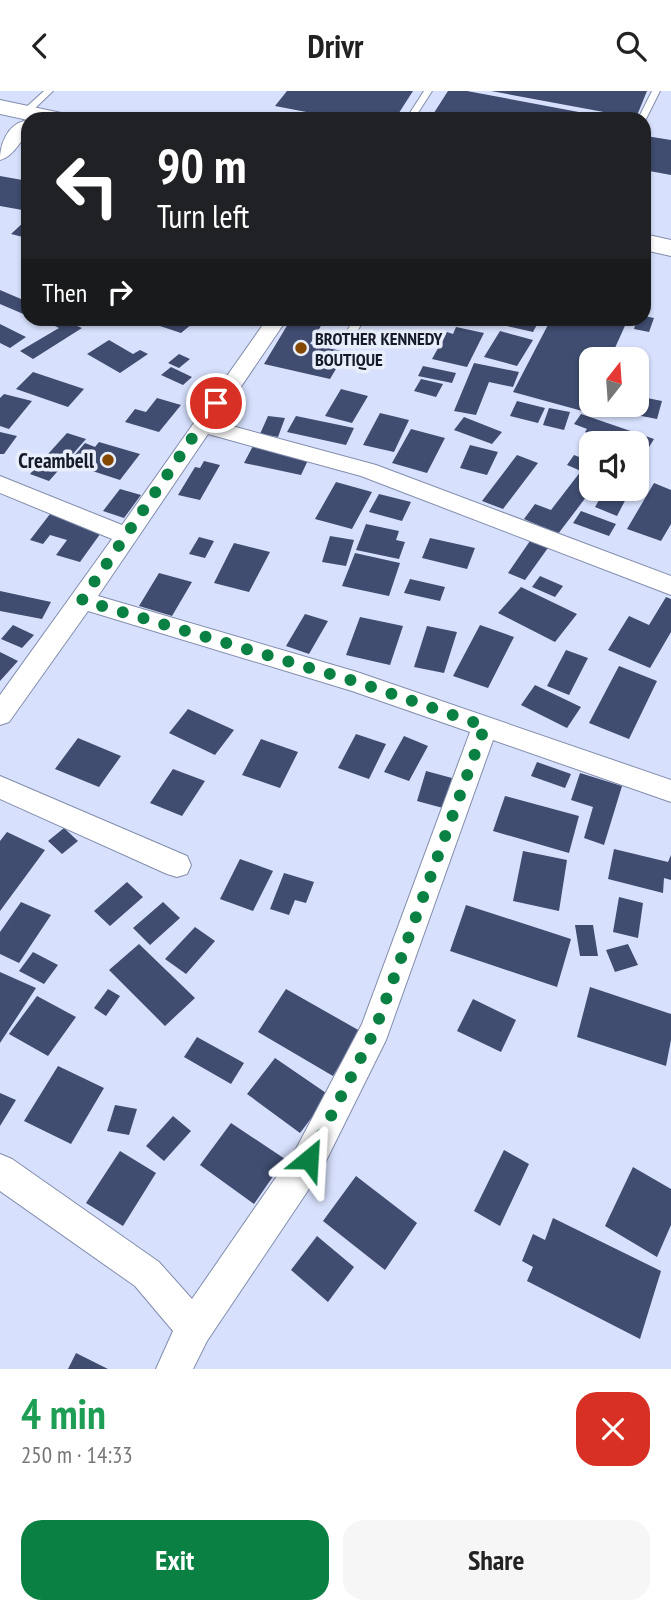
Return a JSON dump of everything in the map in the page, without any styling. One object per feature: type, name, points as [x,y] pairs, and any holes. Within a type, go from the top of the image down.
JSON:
[{"type":"main road","points":[[0,107],[20,122]]},
{"type":"main road","points":[[651,244],[671,248]]},
{"type":"main road","points":[[651,261],[671,265]]},
{"type":"street","points":[[0,155],[20,122]]},
{"type":"street","points":[[0,715],[128,537],[272,326]]},
{"type":"street","points":[[202,425],[368,470],[671,586]]},
{"type":"street","points":[[0,484],[128,537]]},
{"type":"street","points":[[82,600],[357,682],[671,791]]},
{"type":"street","points":[[174,1369],[194,1328],[309,1159],[375,1030],[485,726]]},
{"type":"street","points":[[0,787],[177,865]]},
{"type":"street","points":[[0,1171],[147,1274],[194,1328]]},
{"type":"lane","points":[[29,112],[49,91]]},
{"type":"lane","points":[[414,112],[428,91]]},
{"type":"lane","points":[[646,112],[656,91]]},
{"type":"lane","points":[[347,338],[355,326]]},
{"type":"building","points":[[287,91],[413,91],[400,112],[306,112],[275,106]]},
{"type":"building","points":[[448,91],[467,91],[579,112],[434,112]]},
{"type":"building","points":[[491,91],[647,91],[638,112],[604,112]]},
{"type":"building","points":[[651,137],[671,140],[671,175],[651,171]]},
{"type":"building","points":[[0,176],[21,180],[21,210],[0,206]]},
{"type":"building","points":[[21,225],[21,236],[11,234]]},
{"type":"building","points":[[0,290],[21,299],[21,313],[0,304]]},
{"type":"building","points":[[651,317],[654,318],[649,332],[634,329],[635,326],[651,326]]},
{"type":"building","points":[[0,324],[26,337],[10,348],[0,343]]},
{"type":"building","points":[[55,326],[82,328],[33,359],[20,351],[59,328]]},
{"type":"building","points":[[160,326],[190,326],[181,333]]},
{"type":"building","name":"BROTHER KENNEDY BOUTIQUE","points":[[287,326],[321,326],[310,344],[346,352],[330,379],[264,364]]},
{"type":"building","points":[[507,326],[536,326],[533,332]]},
{"type":"building","points":[[547,326],[625,326],[615,347],[579,347],[579,410],[513,392]]},
{"type":"building","points":[[456,327],[484,333],[467,367],[432,359],[447,332],[453,334]]},
{"type":"building","points":[[500,331],[533,340],[517,366],[484,357]]},
{"type":"building","points":[[109,340],[133,354],[140,350],[148,354],[120,373],[87,354]]},
{"type":"building","points":[[179,354],[190,359],[179,368],[168,363]]},
{"type":"building","points":[[474,363],[519,372],[513,387],[489,382],[476,415],[454,411]]},
{"type":"building","points":[[423,366],[456,373],[452,383],[418,376]]},
{"type":"building","points":[[171,367],[192,377],[183,385],[161,375]]},
{"type":"building","points":[[33,372],[84,389],[68,407],[16,389]]},
{"type":"building","points":[[421,379],[443,384],[436,397],[414,391]]},
{"type":"building","points":[[341,389],[368,396],[352,423],[325,416]]},
{"type":"building","points":[[4,394],[32,401],[9,429],[0,426],[0,398]]},
{"type":"building","points":[[157,398],[181,405],[159,432],[125,422],[135,409],[146,412]]},
{"type":"building","points":[[649,398],[662,401],[657,419],[647,417],[649,417]]},
{"type":"building","points":[[517,401],[545,408],[538,423],[510,416]]},
{"type":"building","points":[[549,408],[570,412],[564,430],[543,425]]},
{"type":"building","points":[[380,413],[409,420],[394,452],[363,445]]},
{"type":"building","points":[[268,416],[285,418],[278,437],[260,434]]},
{"type":"building","points":[[296,416],[354,428],[346,445],[287,432]]},
{"type":"building","points":[[464,417],[502,432],[492,444],[454,430]]},
{"type":"building","points":[[579,417],[590,417],[631,431],[586,431],[587,429],[574,424]]},
{"type":"building","points":[[411,429],[445,438],[427,473],[392,463]]},
{"type":"building","points":[[0,432],[17,436],[4,454],[0,454]]},
{"type":"building","points":[[67,433],[86,439],[49,481],[30,474]]},
{"type":"building","points":[[99,442],[140,454],[120,480],[68,463],[85,443],[95,447]]},
{"type":"building","points":[[254,444],[310,456],[301,475],[244,463]]},
{"type":"building","points":[[470,445],[498,452],[487,475],[460,468]]},
{"type":"building","points":[[517,455],[538,463],[503,509],[482,501]]},
{"type":"building","points":[[574,455],[579,457],[579,470],[567,465]]},
{"type":"building","points":[[204,461],[220,465],[200,500],[178,495],[195,467],[200,468]]},
{"type":"building","points":[[579,474],[579,501],[583,501],[558,534],[524,519],[535,504],[551,510]]},
{"type":"building","points":[[336,482],[372,492],[352,529],[315,519]]},
{"type":"building","points":[[654,483],[671,490],[671,524],[661,541],[627,529],[643,501],[649,501],[649,492]]},
{"type":"building","points":[[120,489],[141,495],[124,518],[103,511]]},
{"type":"building","points":[[379,494],[411,502],[402,521],[369,512]]},
{"type":"building","points":[[598,501],[625,501],[617,516],[595,507]]},
{"type":"building","points":[[581,511],[616,524],[609,536],[573,523]]},
{"type":"building","points":[[50,514],[103,530],[80,562],[56,555],[67,540],[50,535],[43,544],[30,540]]},
{"type":"building","points":[[366,524],[399,531],[396,540],[405,542],[399,559],[356,550]]},
{"type":"building","points":[[330,536],[354,540],[346,566],[322,562]]},
{"type":"building","points":[[199,537],[214,541],[205,558],[189,554]]},
{"type":"building","points":[[430,538],[475,548],[467,569],[422,558]]},
{"type":"building","points":[[532,538],[550,545],[525,580],[508,573]]},
{"type":"building","points":[[234,543],[270,552],[249,592],[214,583]]},
{"type":"building","points":[[355,553],[400,563],[389,596],[342,586]]},
{"type":"building","points":[[159,573],[192,582],[172,616],[139,606]]},
{"type":"building","points":[[540,576],[563,586],[555,597],[532,587]]},
{"type":"building","points":[[410,579],[445,587],[440,601],[404,593]]},
{"type":"building","points":[[521,587],[577,614],[555,642],[498,613]]},
{"type":"building","points":[[0,591],[51,602],[42,619],[0,611]]},
{"type":"building","points":[[666,597],[671,599],[671,632],[650,668],[608,650],[629,616],[649,625]]},
{"type":"building","points":[[305,614],[328,621],[309,654],[286,646]]},
{"type":"building","points":[[360,617],[403,626],[390,665],[346,655]]},
{"type":"building","points":[[13,625],[34,635],[22,648],[1,639]]},
{"type":"building","points":[[480,625],[514,637],[488,688],[453,676]]},
{"type":"building","points":[[427,626],[457,632],[444,673],[414,667]]},
{"type":"building","points":[[566,650],[588,658],[569,695],[547,686]]},
{"type":"building","points":[[0,652],[18,661],[0,681]]},
{"type":"building","points":[[619,666],[657,681],[629,739],[589,723]]},
{"type":"building","points":[[535,685],[581,707],[567,728],[521,705]]},
{"type":"building","points":[[188,709],[234,730],[215,755],[169,733]]},
{"type":"building","points":[[356,734],[386,744],[369,779],[338,768]]},
{"type":"building","points":[[404,736],[428,746],[409,781],[384,772]]},
{"type":"building","points":[[78,738],[121,756],[99,787],[55,769]]},
{"type":"building","points":[[261,739],[298,752],[280,788],[242,775]]},
{"type":"building","points":[[537,762],[571,774],[565,788],[531,776]]},
{"type":"building","points":[[173,769],[205,781],[182,816],[150,803]]},
{"type":"building","points":[[426,771],[452,778],[443,808],[417,801]]},
{"type":"building","points":[[580,773],[622,786],[604,845],[584,838],[593,807],[571,800]]},
{"type":"building","points":[[505,796],[579,816],[569,853],[493,831]]},
{"type":"building","points":[[64,828],[78,841],[62,854],[48,841]]},
{"type":"building","points":[[7,832],[45,850],[0,911],[0,841]]},
{"type":"building","points":[[614,849],[668,862],[671,855],[671,880],[664,878],[663,893],[608,879]]},
{"type":"building","points":[[523,851],[567,860],[559,911],[513,901]]},
{"type":"building","points":[[240,859],[273,871],[253,911],[220,899]]},
{"type":"building","points":[[284,873],[314,882],[306,903],[295,900],[289,915],[270,909]]},
{"type":"building","points":[[127,882],[143,897],[110,926],[94,911]]},
{"type":"building","points":[[619,897],[643,903],[638,938],[613,932]]},
{"type":"building","points":[[21,902],[51,915],[19,963],[0,954],[0,932]]},
{"type":"building","points":[[163,902],[180,918],[150,945],[133,928]]},
{"type":"building","points":[[466,905],[571,939],[557,987],[450,951]]},
{"type":"building","points":[[575,925],[593,925],[598,956],[580,956]]},
{"type":"building","points":[[195,927],[215,941],[186,974],[165,959]]},
{"type":"building","points":[[139,944],[195,998],[165,1026],[109,970]]},
{"type":"building","points":[[628,944],[638,965],[615,972],[606,950]]},
{"type":"building","points":[[33,952],[58,965],[44,984],[19,971]]},
{"type":"building","points":[[0,972],[36,988],[0,1043]]},
{"type":"building","points":[[590,987],[671,1014],[671,1040],[666,1066],[577,1037]]},
{"type":"building","points":[[108,989],[120,996],[106,1016],[94,1008]]},
{"type":"building","points":[[286,989],[360,1031],[333,1076],[258,1032]]},
{"type":"building","points":[[37,996],[76,1017],[48,1056],[9,1034]]},
{"type":"building","points":[[473,999],[516,1020],[501,1052],[457,1031]]},
{"type":"building","points":[[197,1037],[244,1063],[231,1084],[184,1057]]},
{"type":"building","points":[[275,1058],[329,1095],[300,1133],[247,1094]]},
{"type":"building","points":[[58,1066],[104,1088],[71,1144],[24,1121]]},
{"type":"building","points":[[0,1093],[16,1100],[0,1126]]},
{"type":"building","points":[[115,1105],[137,1109],[129,1135],[107,1131]]},
{"type":"building","points":[[173,1116],[191,1131],[164,1161],[146,1146]]},
{"type":"building","points":[[231,1123],[285,1159],[254,1204],[200,1165]]},
{"type":"building","points":[[504,1150],[529,1164],[500,1226],[474,1211]]},
{"type":"building","points":[[120,1151],[156,1173],[123,1226],[86,1203]]},
{"type":"building","points":[[633,1167],[671,1189],[671,1225],[657,1257],[605,1226]]},
{"type":"building","points":[[356,1176],[417,1223],[385,1270],[323,1221]]},
{"type":"building","points":[[553,1218],[661,1271],[640,1339],[527,1281],[533,1267],[522,1261],[533,1234],[545,1240]]},
{"type":"building","points":[[317,1236],[354,1267],[328,1302],[291,1270]]},
{"type":"building","points":[[76,1353],[108,1369],[68,1369]]},
{"type":"place","name":"BROTHER KENNEDY BOUTIQUE","points":[[301,348]]},
{"type":"place","name":"Creambell","points":[[108,460]]},
{"type":"route","points":[[216,403],[128,537],[82,600],[357,682],[485,726],[447,838],[375,1030],[309,1159]]}]
